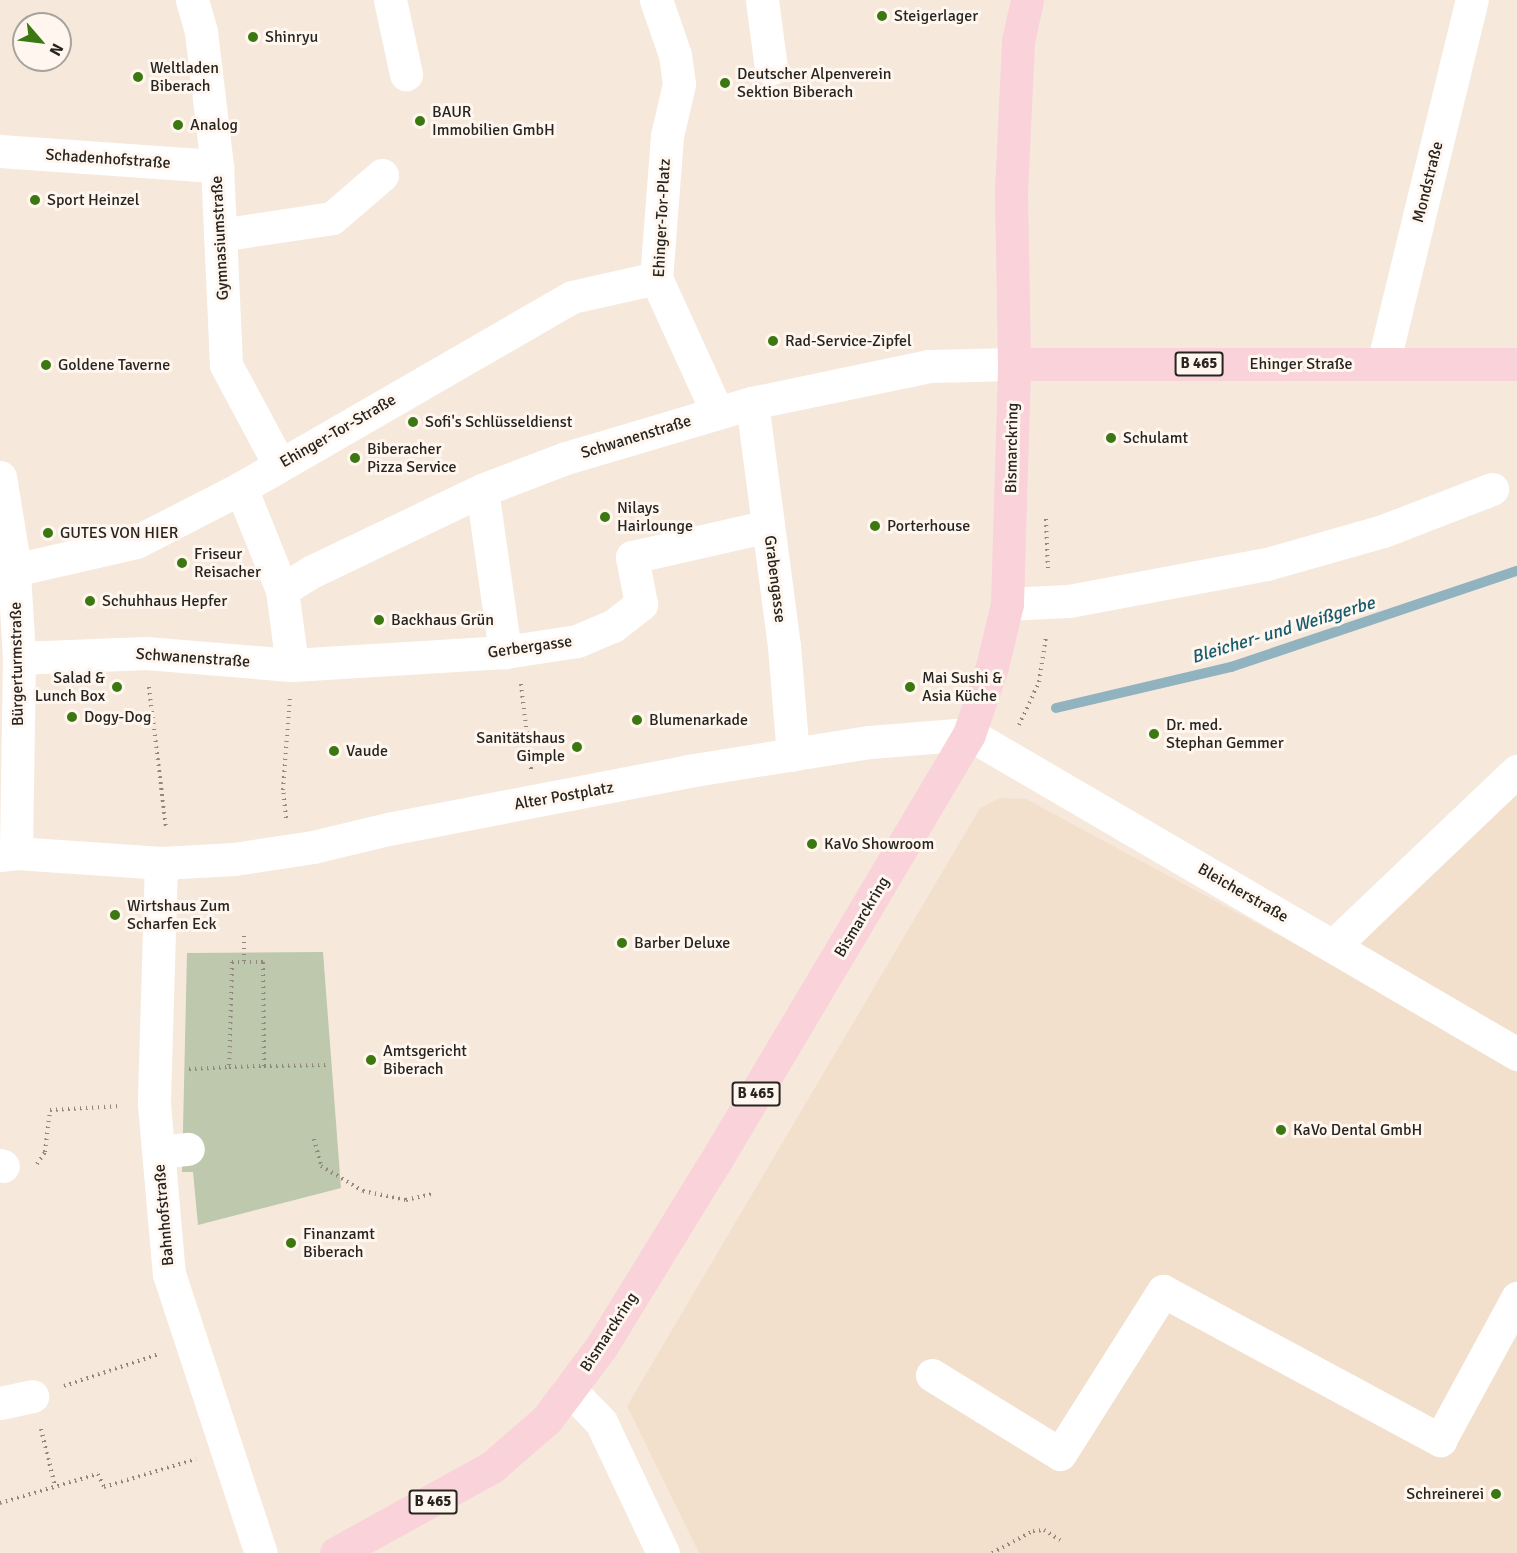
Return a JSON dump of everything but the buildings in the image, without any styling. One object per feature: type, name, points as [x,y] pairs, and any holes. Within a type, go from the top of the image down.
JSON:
[{"type":"main road","name":"Bismarckring","points":[[336,1553],[492,1467],[525,1442],[569,1389],[601,1347],[715,1162],[969,734],[992,667],[1007,604],[1014,364],[1011,191],[1018,41],[1027,0]]},
{"type":"main road","name":"Ehinger Straße","points":[[1014,364],[1517,364]]},
{"type":"street","name":"Gymnasiumstraße","points":[[192,0],[201,32],[217,166],[226,365],[279,464]]},
{"type":"street","points":[[390,0],[406,74]]},
{"type":"street","name":"Ehinger-Tor-Platz","points":[[656,0],[675,55],[679,84],[667,135],[656,278],[717,412]]},
{"type":"street","points":[[762,0],[771,68]]},
{"type":"street","name":"Mondstraße","points":[[1383,364],[1472,0]]},
{"type":"street","name":"Schadenhofstraße","points":[[0,151],[217,166]]},
{"type":"street","points":[[220,234],[332,218],[382,175]]},
{"type":"street","name":"Ehinger-Tor-Straße","points":[[9,561],[64,560],[136,542],[241,488],[572,297],[656,278]]},
{"type":"street","name":"Schwanenstraße","points":[[282,590],[313,571],[482,490],[566,458],[752,403],[929,366],[1014,364]]},
{"type":"street","name":"Grabengasse","points":[[752,403],[793,755]]},
{"type":"street","name":"Bürgerturmstraße","points":[[0,477],[9,561],[12,675],[8,854],[161,863]]},
{"type":"street","points":[[241,488],[282,590],[292,664]]},
{"type":"street","points":[[1007,604],[1069,601],[1267,564],[1383,531],[1492,489]]},
{"type":"street","points":[[482,490],[511,651]]},
{"type":"street","name":"Gerbergasse","points":[[292,664],[511,651],[577,642],[614,626],[641,604],[632,557],[768,526]]},
{"type":"street","name":"Schwanenstraße","points":[[12,675],[146,653],[292,664]]},
{"type":"street","name":"Alter Postplatz","points":[[161,863],[290,851],[535,801],[870,741],[969,734]]},
{"type":"street","name":"Bleicherstraße","points":[[969,734],[1517,1054]]},
{"type":"street","points":[[1333,946],[1517,771]]},
{"type":"street","name":"Bahnhofstraße","points":[[161,863],[154,1104],[173,1150],[169,1274],[194,1343],[261,1553]]},
{"type":"street","points":[[932,1376],[1060,1454],[1162,1291],[1440,1440],[1513,1309]]},
{"type":"street","points":[[569,1389],[601,1422],[663,1553]]},
{"type":"street","points":[[0,1404],[32,1396]]},
{"type":"path","points":[[511,651],[535,801]]},
{"type":"path","points":[[146,653],[166,828],[161,863]]},
{"type":"path","points":[[290,851],[283,790],[292,664]]},
{"type":"path","points":[[244,936],[244,962]]},
{"type":"path","points":[[229,1067],[232,962],[263,962],[264,1066]]},
{"type":"path","points":[[177,1069],[326,1065]]},
{"type":"path","points":[[2,1166],[36,1164],[45,1152],[50,1110],[154,1104]]},
{"type":"path","points":[[314,1139],[321,1166],[363,1191],[406,1200],[431,1194]]},
{"type":"path","points":[[56,1486],[32,1396],[194,1343]]},
{"type":"path","points":[[0,1503],[98,1474],[104,1487],[228,1450]]},
{"type":"path","points":[[992,1553],[1033,1531],[1044,1530],[1060,1540]]},
{"type":"shaded area","points":[[1517,788],[1517,1553],[699,1553],[627,1406],[980,808],[1000,798],[1026,799],[1338,967]]},
{"type":"green space","points":[[323,952],[341,1188],[198,1225],[193,1172],[182,1172],[187,953]]},
{"type":"waterway","name":"Bleicher- und Weißgerbe","points":[[1056,708],[1231,667],[1517,571]]},
{"type":"place","name":"Steigerlager","points":[[882,16]]},
{"type":"place","name":"Shinryu","points":[[253,37]]},
{"type":"place","name":"Weltladen Biberach","points":[[138,77]]},
{"type":"place","name":"Deutscher Alpenverein Sektion Biberach","points":[[725,83]]},
{"type":"place","name":"BAUR Immobilien GmbH","points":[[420,121]]},
{"type":"place","name":"Analog","points":[[178,125]]},
{"type":"place","name":"Sport Heinzel","points":[[35,200]]},
{"type":"place","name":"Rad-Service-Zipfel","points":[[773,341]]},
{"type":"place","name":"Goldene Taverne","points":[[46,365]]},
{"type":"place","name":"Sofi's Schlüsseldienst","points":[[413,422]]},
{"type":"place","name":"Schulamt","points":[[1111,438]]},
{"type":"place","name":"Biberacher Pizza Service","points":[[355,458]]},
{"type":"place","name":"Nilays Hairlounge","points":[[605,517]]},
{"type":"place","name":"Porterhouse","points":[[875,526]]},
{"type":"place","name":"GUTES VON HIER","points":[[48,533]]},
{"type":"place","name":"Friseur Reisacher","points":[[182,563]]},
{"type":"place","name":"Schuhhaus Hepfer","points":[[90,601]]},
{"type":"place","name":"Backhaus Grün","points":[[379,620]]},
{"type":"place","name":"Salad & Lunch Box","points":[[117,687]]},
{"type":"place","name":"Mai Sushi & Asia Küche","points":[[910,687]]},
{"type":"place","name":"Dogy-Dog","points":[[72,717]]},
{"type":"place","name":"Blumenarkade","points":[[637,720]]},
{"type":"place","name":"Dr. med. Stephan Gemmer","points":[[1154,734]]},
{"type":"place","name":"Sanitätshaus Gimple","points":[[577,747]]},
{"type":"place","name":"Vaude","points":[[334,751]]},
{"type":"place","name":"KaVo Showroom","points":[[812,844]]},
{"type":"place","name":"Wirtshaus Zum Scharfen Eck","points":[[115,915]]},
{"type":"place","name":"Barber Deluxe","points":[[622,943]]},
{"type":"place","name":"Amtsgericht Biberach","points":[[371,1060]]},
{"type":"place","name":"KaVo Dental GmbH","points":[[1281,1130]]},
{"type":"place","name":"Finanzamt Biberach","points":[[291,1243]]},
{"type":"place","name":"Schreinerei","points":[[1496,1494]]}]
